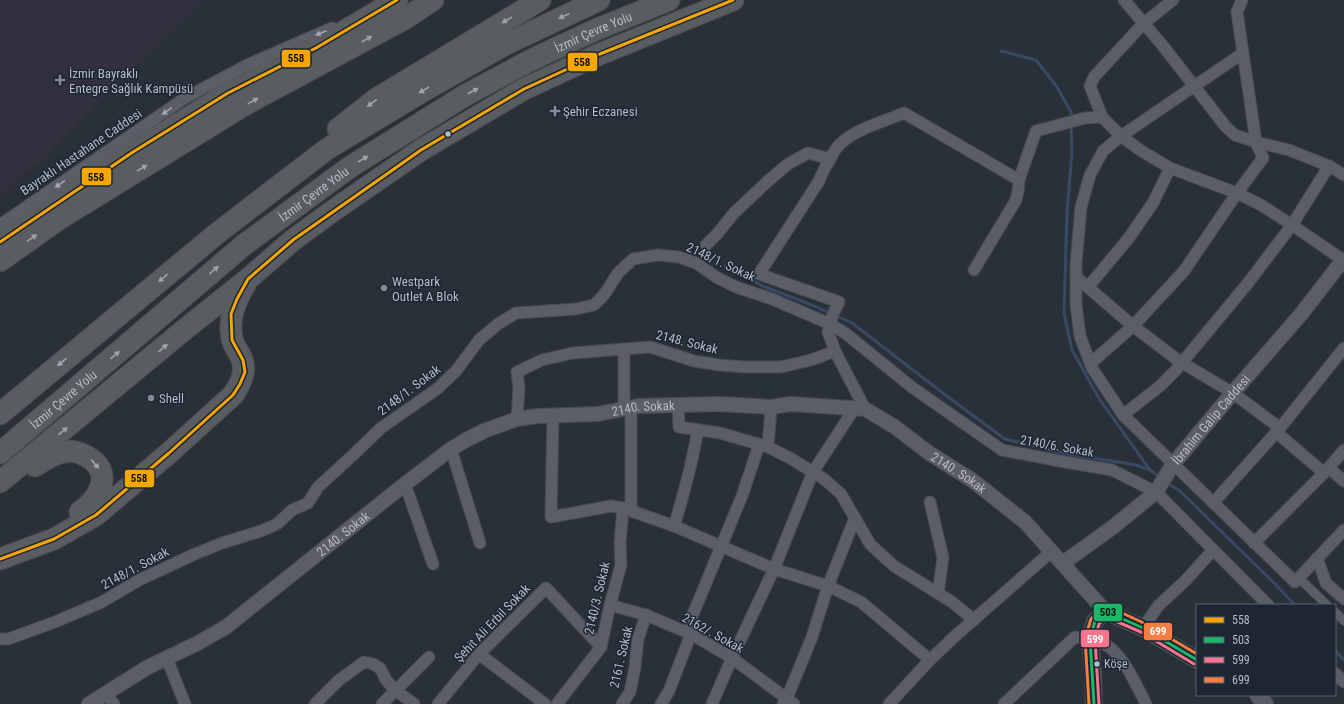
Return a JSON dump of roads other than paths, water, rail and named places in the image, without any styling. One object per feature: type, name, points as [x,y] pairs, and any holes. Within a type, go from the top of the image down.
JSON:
[{"type":"highway","points":[[0,242],[133,152],[228,93],[316,48],[396,0]]},
{"type":"highway","points":[[0,261],[59,219],[246,104],[406,18],[433,0]]},
{"type":"highway","points":[[215,235],[301,157],[376,100],[540,0]]},
{"type":"highway","name":"İzmir Çevre Yolu","points":[[0,414],[215,235],[327,149],[425,90],[506,44],[599,0]]},
{"type":"highway","name":"İzmir Çevre Yolu","points":[[0,453],[245,244],[350,167],[464,96],[525,64],[595,30],[669,0]]},
{"type":"highway","points":[[0,482],[248,279],[293,240],[362,190],[421,150],[524,89],[600,54],[733,0]]},
{"type":"highway","points":[[0,559],[54,539],[96,514],[233,396],[240,384],[244,372],[243,360],[232,340],[231,314],[248,279]]},
{"type":"highway","points":[[0,486],[54,454],[67,451],[88,457],[96,463],[101,472],[102,480],[99,493],[90,506],[76,515],[0,546]]},
{"type":"main road","name":"2140. Sokak","points":[[1104,611],[1143,628],[1196,659]]},
{"type":"main road","points":[[1094,704],[1090,639],[1095,622],[1104,611]]},
{"type":"main road","points":[[1259,696],[1265,704]]},
{"type":"street","name":"Bayraklı Hastahane Caddesi","points":[[0,225],[185,98],[247,65],[396,0]]},
{"type":"street","points":[[1124,0],[1226,127],[1235,135],[1289,150],[1329,166],[1344,175]]},
{"type":"street","points":[[1173,0],[1143,24],[1094,77],[1090,86],[1102,117],[1121,136],[1140,150],[1170,168],[1236,193],[1261,206],[1343,260]]},
{"type":"street","points":[[1091,363],[1133,326],[1184,271],[1236,193],[1263,158],[1256,142],[1237,12],[1242,0]]},
{"type":"street","points":[[1243,53],[1121,136],[1104,151],[1090,175],[1081,207],[1076,277],[1076,304],[1080,336],[1091,363],[1123,415],[1294,582],[1344,530]]},
{"type":"street","points":[[712,704],[774,569],[813,472],[860,409],[828,332],[839,302],[759,274],[819,181],[826,164],[840,144],[857,132],[904,113],[1019,180]]},
{"type":"street","points":[[974,270],[1016,200],[1019,180],[1036,131],[1085,118],[1102,117]]},
{"type":"street","points":[[706,245],[734,213],[788,164],[808,152],[830,159]]},
{"type":"street","points":[[1123,415],[1160,386],[1182,363],[1248,283],[1292,225],[1329,166]]},
{"type":"street","points":[[1088,287],[1132,233],[1153,203],[1170,168]]},
{"type":"street","name":"2148/1. Sokak","points":[[0,639],[8,639],[55,622],[102,602],[139,580],[195,554],[222,543],[262,531],[277,524],[292,510],[308,503],[318,487],[381,428],[437,389],[456,370],[479,340],[498,324],[516,313],[576,309],[594,305],[604,295],[618,273],[633,259],[658,255],[679,257],[696,263],[716,277],[736,287],[772,299],[830,324]]},
{"type":"street","name":"İbrahim Galip Caddesi","points":[[1063,563],[1113,527],[1156,492],[1173,464],[1302,313],[1343,260]]},
{"type":"street","points":[[1076,277],[1133,326],[1182,363],[1233,393],[1326,471],[1344,481]]},
{"type":"street","name":"2140/6. Sokak","points":[[830,324],[845,333],[913,388],[1002,450],[1112,470],[1156,492],[1267,604]]},
{"type":"street","name":"2148. Sokak","points":[[517,420],[517,372],[542,360],[573,353],[650,346],[694,361],[719,365],[781,367],[811,360],[835,351]]},
{"type":"street","points":[[1213,503],[1278,430],[1344,348]]},
{"type":"street","name":"2140/3. Sokak","points":[[557,704],[601,647],[610,605],[621,565],[620,543],[627,509],[627,408],[624,349]]},
{"type":"street","name":"2140. Sokak","points":[[89,704],[110,699],[148,668],[226,627],[451,449],[486,430],[517,420],[538,416],[598,414],[627,408],[719,404],[771,407],[791,404],[860,409],[895,427],[929,453],[972,480],[1025,522],[1063,563],[1104,611]]},
{"type":"street","points":[[678,405],[679,428],[720,433],[763,446],[824,479],[841,494],[870,544],[894,566],[952,602],[974,620]]},
{"type":"street","points":[[661,704],[669,691],[689,632],[763,446],[771,407]]},
{"type":"street","points":[[553,416],[551,517],[611,506],[627,509],[674,526],[774,569],[828,586],[861,602],[930,660]]},
{"type":"street","points":[[674,526],[693,460],[698,430]]},
{"type":"street","points":[[451,449],[480,542]]},
{"type":"street","points":[[1254,543],[1326,471],[1344,450]]},
{"type":"street","points":[[405,484],[433,564]]},
{"type":"street","points":[[930,502],[943,558],[938,593]]},
{"type":"street","points":[[788,702],[812,637],[828,586],[856,518]]},
{"type":"street","points":[[1143,628],[1158,606],[1186,580],[1213,550]]},
{"type":"street","points":[[889,704],[930,660],[954,637],[1052,551]]},
{"type":"street","points":[[1317,558],[1326,583],[1344,599]]},
{"type":"street","points":[[1299,578],[1326,604]]},
{"type":"street","name":"Şehit Ali Erbil Sokak","points":[[438,704],[480,654],[546,588],[601,647]]},
{"type":"street","name":"2162/. Sokak","points":[[610,605],[646,615],[689,632],[732,658],[788,702]]},
{"type":"street","points":[[1336,613],[1344,621]]},
{"type":"street","name":"2161. Sokak","points":[[622,704],[630,692],[635,667],[638,639],[646,615]]},
{"type":"street","points":[[1004,704],[1075,637],[1090,639],[1107,646],[1121,659],[1146,704]]},
{"type":"street","points":[[480,654],[545,704]]},
{"type":"street","points":[[382,704],[429,657]]},
{"type":"street","points":[[167,659],[185,704]]},
{"type":"street","points":[[315,704],[339,680],[364,662],[373,664],[380,668],[386,680],[414,704]]},
{"type":"street","points":[[1336,674],[1344,682]]},
{"type":"waterway","points":[[1001,51],[1036,60],[1057,87],[1071,112],[1071,119]]},
{"type":"waterway","points":[[1071,125],[1072,152],[1067,212],[1064,313],[1072,350],[1100,400],[1150,470]]},
{"type":"waterway","points":[[725,266],[765,287],[812,305],[852,323],[1005,439],[1063,453],[1136,465],[1150,470],[1160,477]]},
{"type":"waterway","points":[[1166,482],[1180,491],[1294,604]]},
{"type":"waterway","points":[[1336,651],[1344,660]]},
{"type":"place","name":"İzmir Bayraklı Entegre Sağlık Kampüsü","points":[[60,80]]},
{"type":"place","name":"Şehir Eczanesi","points":[[555,111]]},
{"type":"place","name":"Westpark Outlet A Blok","points":[[384,288]]},
{"type":"place","name":"Shell","points":[[151,398]]},
{"type":"place","name":"Köşe","points":[[1097,664]]}]
